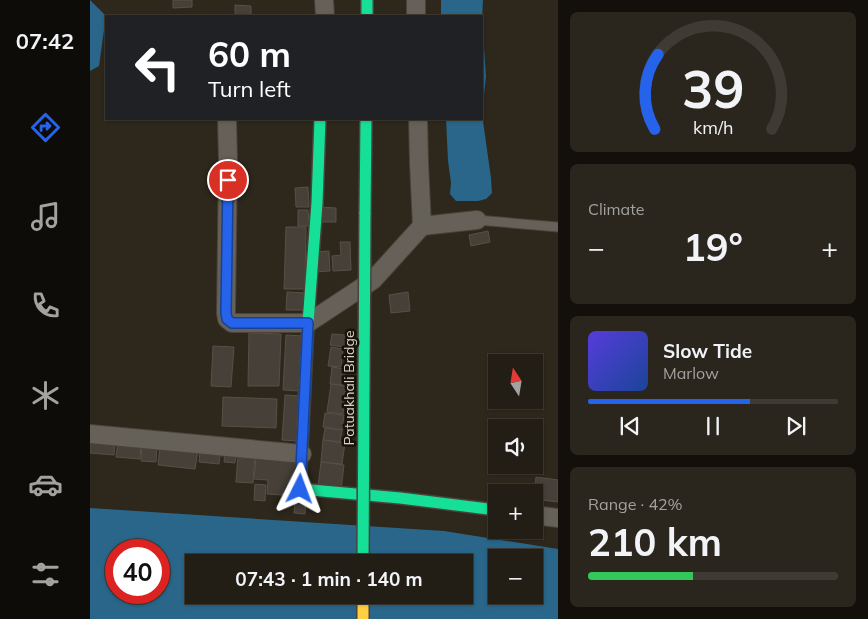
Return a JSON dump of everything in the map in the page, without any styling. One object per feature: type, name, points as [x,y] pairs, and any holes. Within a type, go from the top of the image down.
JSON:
[{"type":"main road","points":[[367,0],[367,15]]},
{"type":"main road","points":[[320,120],[318,203],[308,323],[300,489],[400,498],[488,509]]},
{"type":"main road","name":"Patuakhali Bridge","points":[[364,554],[366,120]]},
{"type":"main road","points":[[363,604],[363,619]]},
{"type":"street","points":[[324,0],[325,15]]},
{"type":"street","points":[[416,0],[416,15]]},
{"type":"street","points":[[227,120],[227,319],[232,323],[308,323],[373,280],[422,226],[477,220]]},
{"type":"street","points":[[418,120],[418,163],[422,226]]},
{"type":"street","points":[[90,434],[302,454]]},
{"type":"street","points":[[543,516],[558,518]]},
{"type":"lane","points":[[477,220],[558,227]]},
{"type":"water","points":[[90,0],[105,15],[105,23],[99,66],[90,71]]},
{"type":"water","points":[[441,0],[483,0],[482,15],[441,15]]},
{"type":"water","points":[[483,34],[486,76],[483,104]]},
{"type":"water","points":[[446,120],[483,120],[492,193],[486,199],[478,201],[456,201],[450,194],[451,183]]},
{"type":"water","points":[[90,508],[444,531],[558,549],[558,619],[90,619]]},
{"type":"building","points":[[173,0],[192,0],[192,7],[173,8]]},
{"type":"building","points":[[235,5],[251,6],[251,15],[235,15]]},
{"type":"building","points":[[308,187],[309,207],[296,207],[295,188]]},
{"type":"building","points":[[319,207],[336,208],[336,222],[319,222]]},
{"type":"building","points":[[298,210],[308,210],[309,226],[298,226]]},
{"type":"building","points":[[286,227],[306,227],[305,289],[284,289]]},
{"type":"building","points":[[488,231],[490,242],[471,246],[469,235]]},
{"type":"building","points":[[340,242],[350,242],[351,270],[333,271],[332,256],[341,255]]},
{"type":"building","points":[[329,251],[330,271],[315,272],[314,252]]},
{"type":"building","points":[[287,292],[306,293],[305,310],[286,310]]},
{"type":"building","points":[[408,292],[410,311],[391,313],[389,295]]},
{"type":"building","points":[[249,333],[281,334],[279,386],[248,386]]},
{"type":"building","points":[[332,334],[345,335],[344,347],[330,345]]},
{"type":"building","points":[[286,335],[304,336],[300,391],[283,390]]},
{"type":"building","points":[[213,346],[234,347],[231,387],[211,386]]},
{"type":"building","points":[[331,347],[343,349],[341,367],[328,366]]},
{"type":"building","points":[[332,367],[345,369],[343,385],[330,384]]},
{"type":"building","points":[[331,384],[346,386],[343,414],[327,412]]},
{"type":"building","points":[[285,395],[301,396],[298,441],[282,440]]},
{"type":"building","points":[[223,397],[277,399],[276,428],[222,426]]},
{"type":"building","points":[[325,413],[344,415],[342,430],[323,427]]},
{"type":"building","points":[[325,428],[342,430],[340,442],[323,440]]},
{"type":"building","points":[[90,440],[115,442],[114,455],[90,453]]},
{"type":"building","points":[[323,440],[345,443],[342,464],[321,462]]},
{"type":"building","points":[[118,441],[141,443],[140,459],[116,457]]},
{"type":"building","points":[[142,444],[157,445],[156,462],[141,461]]},
{"type":"building","points":[[160,446],[198,450],[195,469],[158,465]]},
{"type":"building","points":[[200,451],[220,454],[219,464],[199,462]]},
{"type":"building","points":[[225,452],[236,454],[235,463],[224,462]]},
{"type":"building","points":[[238,454],[255,454],[253,483],[236,482]]},
{"type":"building","points":[[256,458],[299,460],[297,496],[267,494],[268,480],[254,479]]},
{"type":"building","points":[[321,462],[344,465],[341,490],[318,487]]},
{"type":"building","points":[[536,477],[558,480],[558,502],[543,500],[543,484],[535,484]]},
{"type":"building","points":[[255,484],[266,485],[265,501],[254,500]]},
{"type":"building","points":[[295,501],[306,501],[305,514],[294,513]]},
{"type":"traffic: fast","points":[[367,0],[367,15]]},
{"type":"traffic: fast","points":[[320,120],[317,203],[308,323],[300,489],[400,498],[488,509]]},
{"type":"traffic: fast","points":[[365,214],[366,120]]},
{"type":"traffic: fast","points":[[363,554],[365,214]]},
{"type":"traffic: slow","points":[[363,604],[363,619]]},
{"type":"route","points":[[228,180],[227,319],[232,323],[308,323],[300,489]]}]
